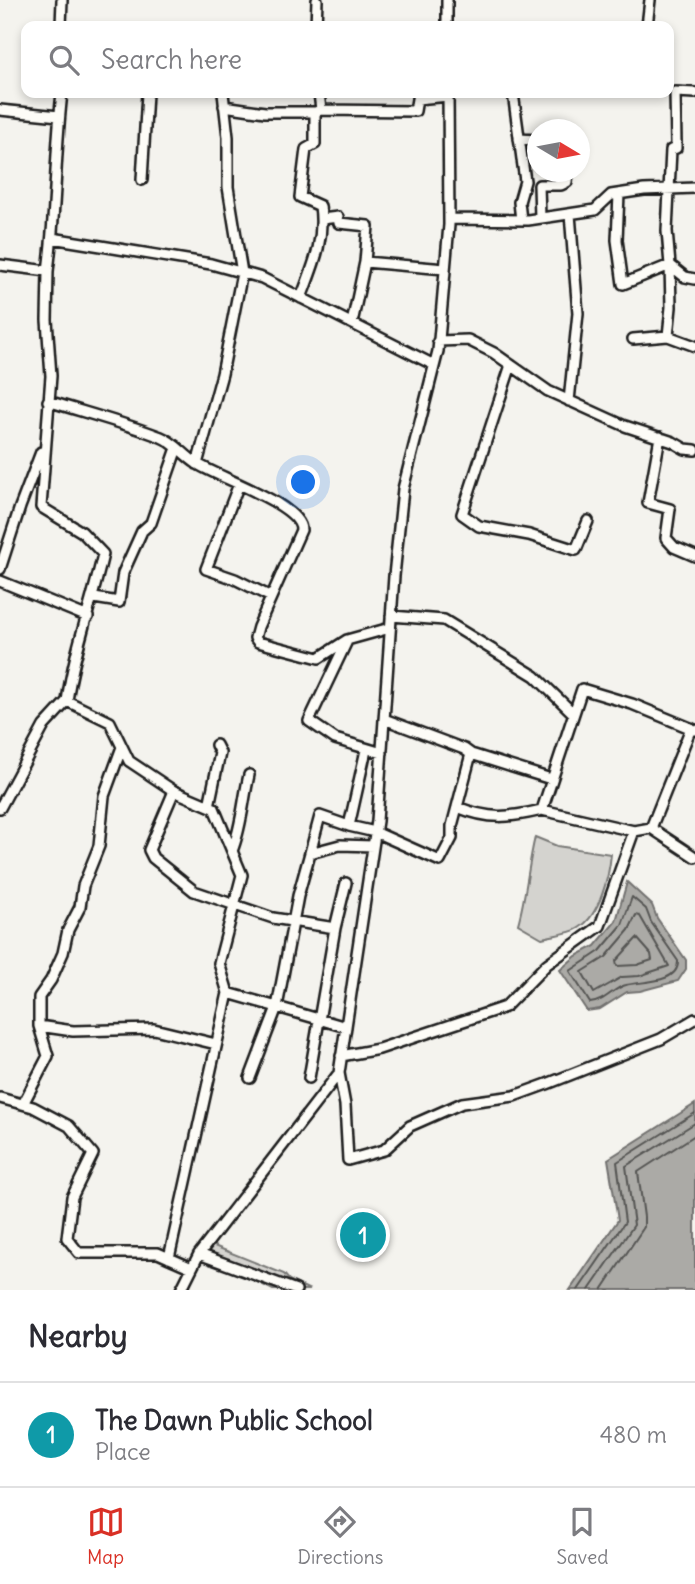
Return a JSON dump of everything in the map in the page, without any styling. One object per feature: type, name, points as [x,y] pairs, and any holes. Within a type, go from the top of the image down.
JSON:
[{"type":"street","points":[[61,21],[62,0]]},
{"type":"street","points":[[316,21],[317,0]]},
{"type":"street","points":[[447,0],[447,21]]},
{"type":"street","points":[[648,21],[650,0]]},
{"type":"street","points":[[674,91],[695,93]]},
{"type":"street","points":[[0,808],[44,726],[67,702],[72,668],[94,598],[103,554],[82,532],[41,507],[51,376],[47,320],[48,271],[61,98]]},
{"type":"street","points":[[142,180],[147,98]]},
{"type":"street","points":[[197,464],[222,374],[242,273],[228,187],[228,137],[223,98]]},
{"type":"street","points":[[301,298],[319,248],[323,226],[320,206],[300,197],[306,149],[315,144],[319,98]]},
{"type":"street","points":[[224,106],[265,112],[415,111],[417,99],[423,98]]},
{"type":"street","points":[[448,98],[449,219],[438,341],[403,489],[375,832],[339,1073],[345,1105],[348,1160],[384,1150],[410,1126],[461,1104],[514,1096],[661,1039],[695,1019]]},
{"type":"street","points":[[514,98],[525,181],[519,202],[521,220]]},
{"type":"street","points":[[668,336],[671,307],[667,231],[671,150],[676,148],[673,98]]},
{"type":"street","points":[[0,110],[59,116]]},
{"type":"street","points":[[519,139],[527,139]]},
{"type":"street","points":[[540,218],[539,185],[561,185],[567,182]]},
{"type":"street","points":[[449,219],[540,218],[595,210],[611,195],[695,188]]},
{"type":"street","points":[[619,194],[617,240],[623,284],[670,265]]},
{"type":"street","points":[[569,401],[578,313],[570,214]]},
{"type":"street","points":[[322,219],[338,217],[339,223],[368,226],[365,262],[352,324]]},
{"type":"street","points":[[52,238],[211,264],[262,278],[434,365]]},
{"type":"street","points":[[365,262],[445,269]]},
{"type":"street","points":[[0,265],[48,271]]},
{"type":"street","points":[[670,265],[685,277],[695,279]]},
{"type":"street","points":[[633,339],[668,336],[695,346]]},
{"type":"street","points":[[438,341],[468,340],[494,353],[548,391],[625,426],[685,449],[695,450]]},
{"type":"street","points":[[511,366],[461,514],[479,526],[529,535],[576,550],[588,521]]},
{"type":"street","points":[[48,401],[165,438],[197,464],[279,505],[295,516],[301,523],[297,541],[258,626],[255,638],[258,642],[319,658],[347,640],[390,628]]},
{"type":"street","points":[[660,438],[648,503],[670,509],[666,538],[674,547],[695,556]]},
{"type":"street","points":[[0,569],[45,439]]},
{"type":"street","points":[[94,598],[120,602],[123,573],[142,531],[151,523],[177,447]]},
{"type":"street","points":[[239,484],[206,569],[235,579],[271,597]]},
{"type":"street","points":[[0,581],[88,617]]},
{"type":"street","points":[[391,616],[443,620],[535,676],[573,713]]},
{"type":"street","points":[[347,640],[309,721],[335,739],[382,753]]},
{"type":"street","points":[[542,810],[582,689],[632,704],[693,729],[651,828]]},
{"type":"street","points":[[67,702],[110,722],[129,761],[174,791],[214,808],[242,875],[219,963],[228,993],[169,1258]]},
{"type":"street","points":[[384,719],[471,754],[551,779]]},
{"type":"street","points":[[209,806],[220,753],[216,745]]},
{"type":"street","points":[[23,1104],[48,1056],[39,1026],[39,997],[59,962],[68,930],[80,907],[83,886],[99,846],[104,796],[122,747]]},
{"type":"street","points":[[349,826],[366,750]]},
{"type":"street","points":[[250,1078],[277,1007],[293,922],[320,816],[375,832],[440,861],[452,838],[452,826],[471,754]]},
{"type":"street","points":[[232,852],[240,831],[249,775]]},
{"type":"street","points":[[174,791],[149,850],[153,858],[194,891],[273,918],[335,928]]},
{"type":"street","points":[[457,807],[481,817],[518,816],[542,810],[634,831],[651,828],[695,857]]},
{"type":"street","points":[[341,1056],[379,1049],[505,1007],[547,964],[600,926],[634,831]]},
{"type":"street","points":[[310,853],[340,845],[373,846]]},
{"type":"street","points":[[309,1078],[335,928],[346,883]]},
{"type":"street","points":[[228,993],[346,1027]]},
{"type":"street","points":[[39,1026],[73,1031],[154,1028],[216,1044]]},
{"type":"street","points":[[181,1290],[199,1254],[339,1073]]},
{"type":"street","points":[[0,1098],[33,1107],[69,1126],[93,1154],[72,1197],[67,1238],[79,1253],[158,1253],[192,1268]]},
{"type":"street","points":[[199,1254],[296,1290]]},
{"type":"shaded area","points":[[535,837],[557,846],[611,854],[606,884],[593,914],[575,930],[542,938],[518,924]]},
{"type":"shaded area","points":[[209,1244],[284,1274],[289,1280],[310,1290],[273,1290],[201,1254]]},
{"type":"water","points":[[627,882],[652,905],[657,918],[686,960],[686,969],[678,981],[627,992],[600,1009],[587,1011],[560,970],[576,956],[595,946],[616,921]]},
{"type":"water","points":[[695,1104],[695,1290],[570,1290],[618,1220],[608,1159]]},
{"type":"place","name":"The Dawn Public School","points":[[363,1235]]}]
